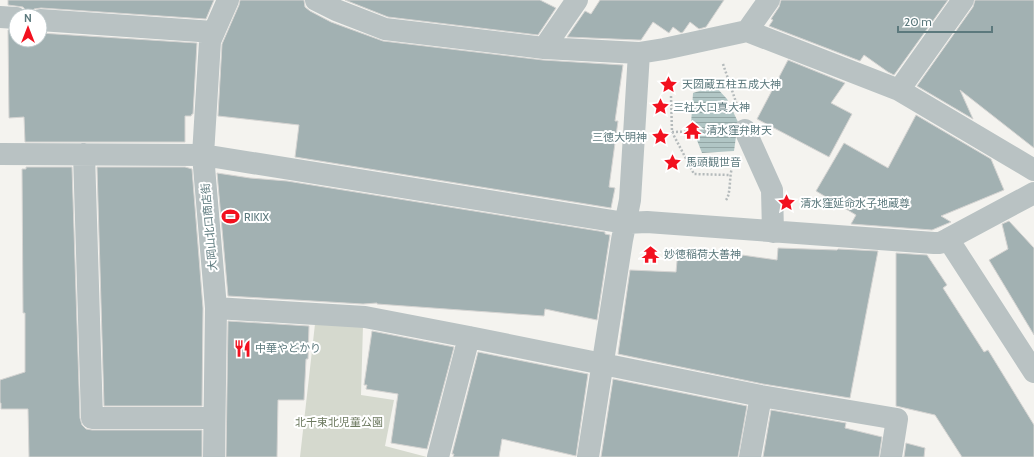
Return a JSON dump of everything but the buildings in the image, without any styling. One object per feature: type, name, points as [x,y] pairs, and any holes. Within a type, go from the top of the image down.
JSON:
[{"type":"street","name":"大岡山北口商店街","points":[[214,457],[216,308],[203,155],[210,41],[228,0]]},
{"type":"street","points":[[316,0],[336,10],[385,29],[544,48],[639,52],[664,49],[748,31],[899,90],[1034,170]]},
{"type":"street","points":[[544,48],[577,0]]},
{"type":"street","points":[[748,31],[769,0]]},
{"type":"street","points":[[899,90],[963,0]]},
{"type":"street","points":[[48,21],[214,32]]},
{"type":"street","points":[[588,457],[625,223],[630,200],[639,52]]},
{"type":"street","points":[[735,130],[772,190],[773,232]]},
{"type":"street","points":[[0,154],[203,155],[625,223],[647,222],[934,243],[940,243],[1034,194]]},
{"type":"street","points":[[84,154],[92,418],[214,418]]},
{"type":"street","points":[[948,239],[1034,372]]},
{"type":"street","points":[[216,308],[365,317],[469,336],[762,396],[897,419],[890,457]]},
{"type":"street","points":[[438,457],[469,336]]},
{"type":"street","points":[[750,457],[762,396]]},
{"type":"path","points":[[671,96],[672,132],[694,174],[730,175]]},
{"type":"path","points":[[672,132],[735,130]]},
{"type":"green space","name":"北千束北児童公園","points":[[315,324],[363,325],[361,395],[394,400],[385,446],[427,457],[300,457]]},
{"type":"shaded area","points":[[715,86],[727,99],[738,122],[734,151],[702,153],[691,125],[693,93]]},
{"type":"place","name":"天圀蔵五柱五成大神","points":[[669,84]]},
{"type":"place","name":"三社大口真大神","points":[[660,107]]},
{"type":"place","name":"清水窪弁財天","points":[[693,130]]},
{"type":"place","name":"三徳大明神","points":[[660,137]]},
{"type":"place","name":"馬頭観世音","points":[[673,162]]},
{"type":"place","name":"清水窪延命水子地蔵尊","points":[[787,203]]},
{"type":"place","name":"RIKIX","points":[[231,217]]},
{"type":"place","name":"妙徳稲荷大善神","points":[[651,254]]},
{"type":"place","name":"中華やどかり","points":[[242,348]]}]
